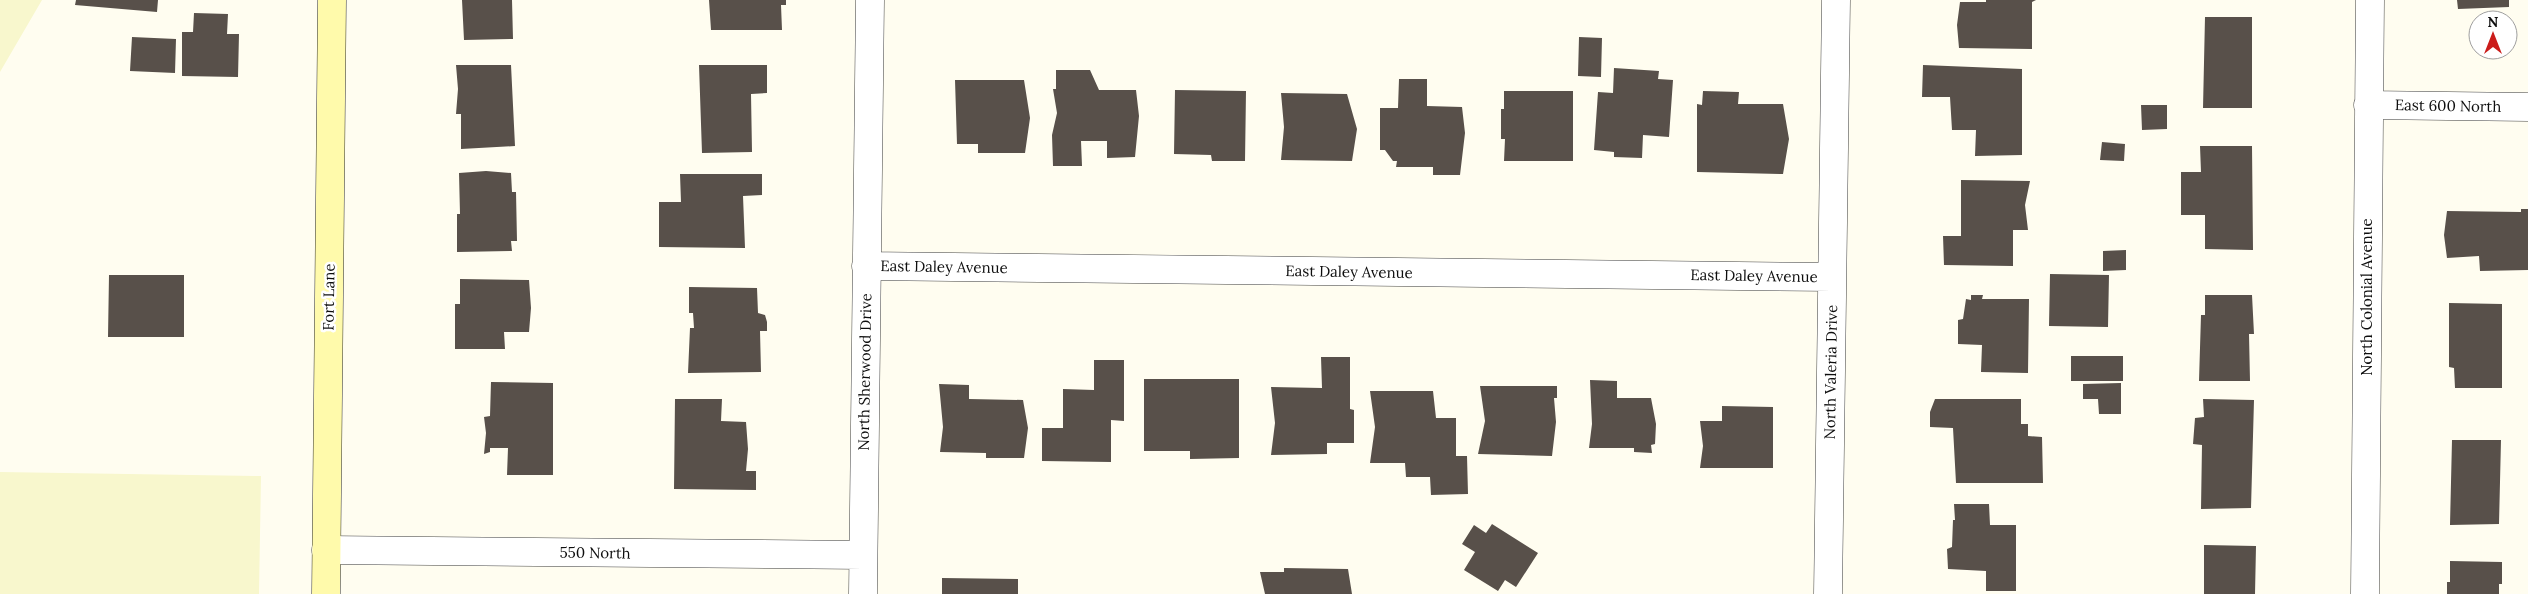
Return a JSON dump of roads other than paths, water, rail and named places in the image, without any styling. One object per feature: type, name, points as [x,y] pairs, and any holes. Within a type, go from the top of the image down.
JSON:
[{"type":"main road","name":"Fort Lane","points":[[326,594],[332,0]]},
{"type":"street","name":"North Sherwood Drive","points":[[863,594],[870,0]]},
{"type":"street","name":"North Valeria Drive","points":[[1828,594],[1836,0]]},
{"type":"street","name":"North Colonial Avenue","points":[[2365,594],[2370,0]]},
{"type":"street","name":"East 600 North","points":[[2368,105],[2528,107]]},
{"type":"street","name":"East Daley Avenue","points":[[866,266],[1832,277]]},
{"type":"street","name":"550 North","points":[[326,550],[863,555]]}]
